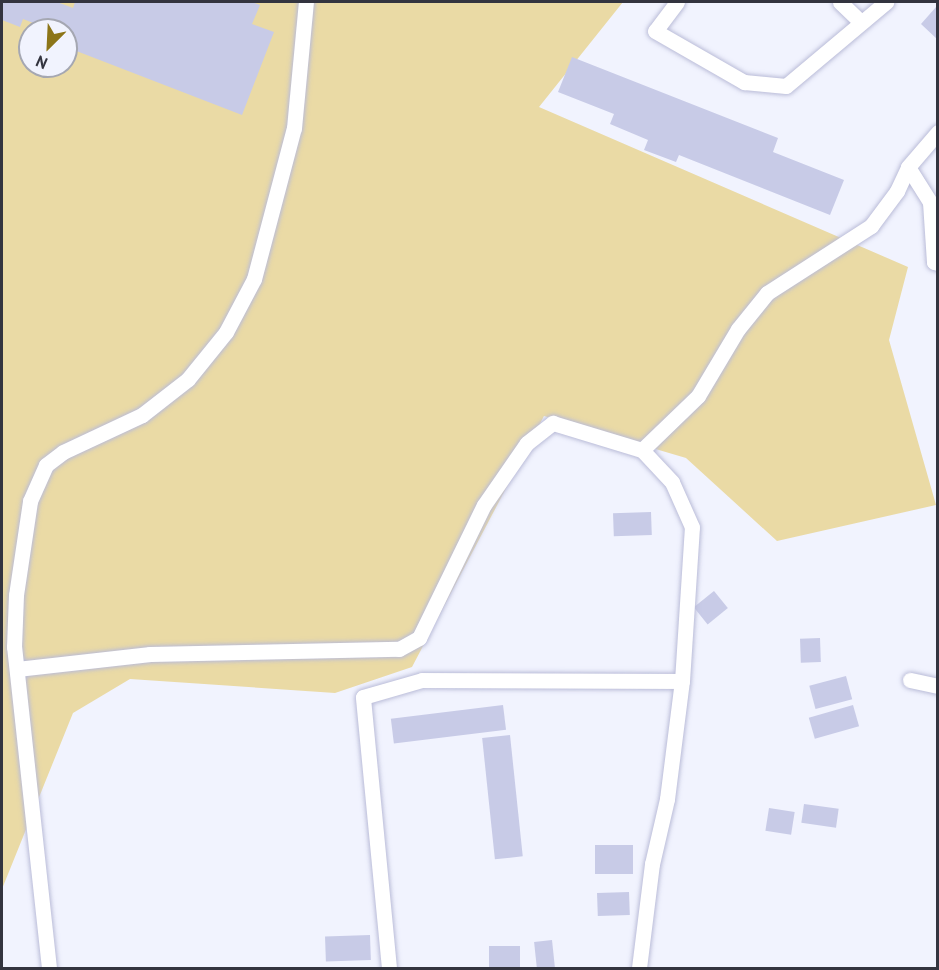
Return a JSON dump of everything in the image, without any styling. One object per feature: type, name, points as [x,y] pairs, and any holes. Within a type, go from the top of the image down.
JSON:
[{"type":"street","points":[[49,969],[26,778],[17,669],[16,595],[30,501],[46,465],[63,452],[142,415],[188,379],[226,332],[254,279],[294,129],[306,2]]},
{"type":"street","points":[[677,2],[655,31],[744,82],[786,86],[886,2]]},
{"type":"street","points":[[840,2],[861,22]]},
{"type":"street","points":[[642,450],[698,396],[738,329],[767,294],[872,226],[897,191],[908,167],[938,132]]},
{"type":"street","points":[[908,167],[930,202],[934,262],[938,263]]},
{"type":"street","points":[[17,669],[150,654],[399,649],[419,638],[484,505],[527,443],[553,423],[642,450],[672,482],[692,527],[682,681],[667,799],[652,864],[639,969]]},
{"type":"street","points":[[388,969],[363,697],[422,680],[682,681]]},
{"type":"street","points":[[910,680],[938,686]]},
{"type":"shaded area","points":[[2,2],[623,2],[539,107],[908,267],[889,340],[936,505],[777,541],[686,458],[544,416],[412,667],[335,693],[130,679],[73,713],[2,889]]},
{"type":"building","points":[[2,2],[57,2],[73,8],[75,2],[252,2],[260,5],[252,24],[274,32],[242,115],[78,52],[78,18],[18,18],[18,26],[2,20]]},
{"type":"building","points":[[936,7],[938,8],[938,40],[921,24]]},
{"type":"building","points":[[572,57],[778,138],[773,152],[844,180],[830,215],[679,155],[676,162],[644,150],[648,140],[610,124],[614,114],[558,92]]},
{"type":"building","points":[[651,512],[652,535],[614,536],[613,513]]},
{"type":"building","points":[[714,591],[728,608],[708,624],[694,607]]},
{"type":"building","points":[[820,638],[821,662],[801,663],[800,639]]},
{"type":"building","points":[[846,676],[852,699],[816,709],[809,686]]},
{"type":"building","points":[[503,705],[506,730],[394,744],[391,719]]},
{"type":"building","points":[[853,705],[859,726],[815,739],[809,718]]},
{"type":"building","points":[[510,735],[523,856],[495,859],[482,738]]},
{"type":"building","points":[[804,804],[839,809],[836,828],[801,823]]},
{"type":"building","points":[[769,808],[795,812],[791,835],[765,831]]},
{"type":"building","points":[[595,845],[633,845],[633,874],[595,874]]},
{"type":"building","points":[[629,892],[630,915],[598,916],[597,893]]},
{"type":"building","points":[[370,935],[371,960],[326,962],[325,937]]},
{"type":"building","points":[[552,940],[555,968],[537,968],[534,942]]},
{"type":"building","points":[[489,946],[520,946],[520,968],[489,968]]}]
